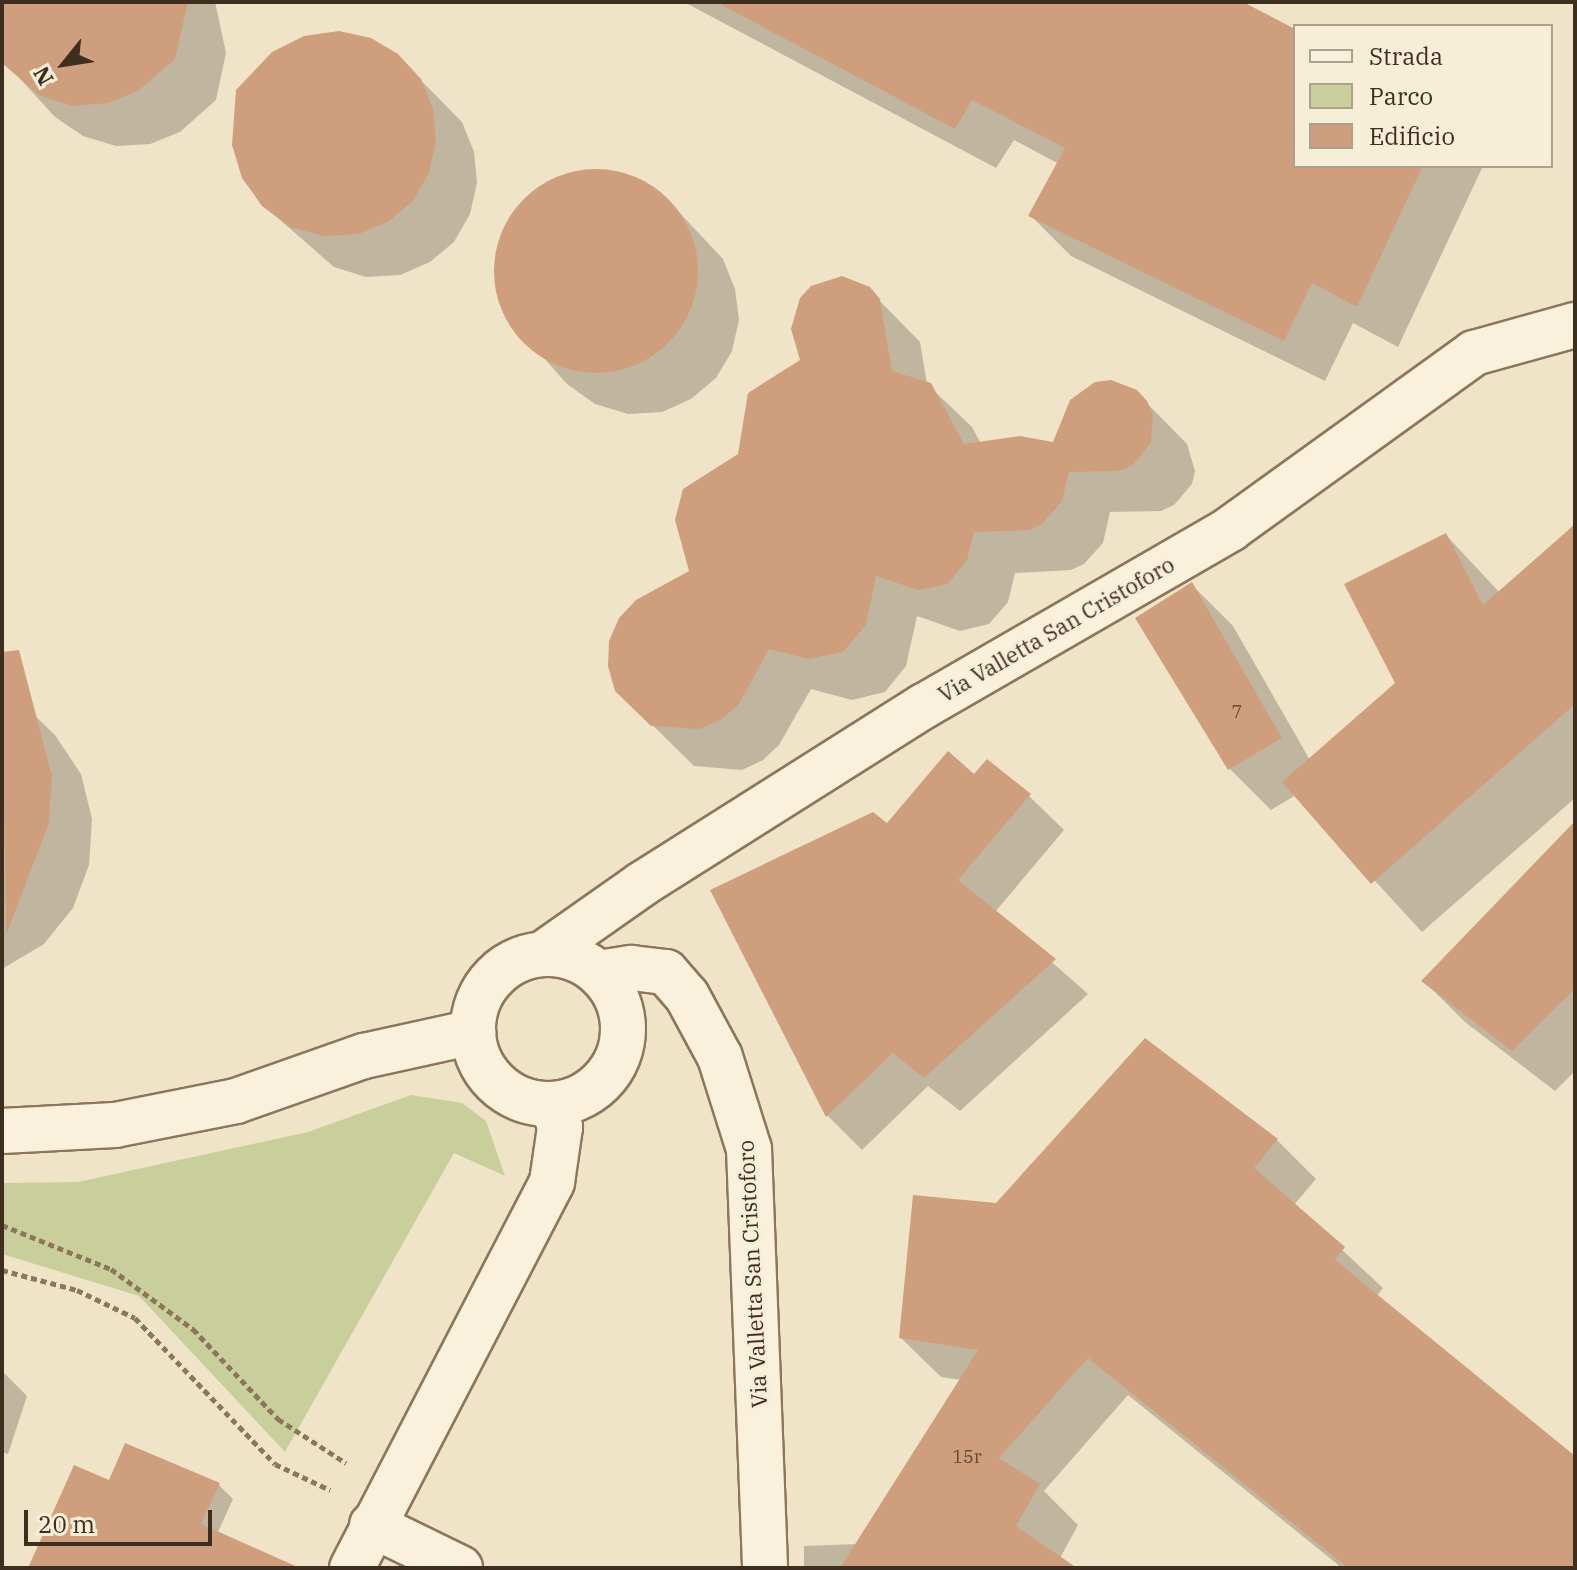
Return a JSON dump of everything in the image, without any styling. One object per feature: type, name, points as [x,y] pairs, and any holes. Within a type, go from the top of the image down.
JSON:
[{"type":"street","name":"Via Valletta San Cristoforo","points":[[544,953],[642,884],[924,706],[1230,529],[1474,353],[1575,325]]},
{"type":"street","points":[[544,953],[564,954],[599,973],[616,993],[623,1042],[599,1085],[578,1099],[553,1105],[529,1102],[489,1077],[477,1056],[473,1032],[484,987],[520,958],[544,953]]},
{"type":"street","name":"Via Valletta San Cristoforo","points":[[599,973],[632,968],[666,972],[687,996],[720,1057],[749,1149],[765,1568]]},
{"type":"street","points":[[2,1131],[115,1125],[236,1101],[364,1056],[473,1032]]},
{"type":"street","points":[[352,1568],[552,1182],[560,1127],[553,1105]]},
{"type":"street","points":[[376,1518],[460,1568]]},
{"type":"path","points":[[2,1225],[111,1269],[193,1329],[278,1419],[367,1476],[376,1518]]},
{"type":"path","points":[[2,1270],[77,1290],[135,1318],[275,1464],[376,1518]]},
{"type":"green space","points":[[411,1095],[462,1103],[486,1121],[505,1176],[454,1153],[285,1452],[139,1296],[2,1254],[2,1183],[78,1182],[308,1132]]},
{"type":"building","points":[[2,2],[188,2],[175,59],[138,91],[108,103],[73,106],[40,96],[2,63]]},
{"type":"building","points":[[716,2],[1243,2],[1293,28],[1293,168],[1422,168],[1357,307],[1312,283],[1284,341],[1028,216],[1065,148],[972,100],[955,129]]},
{"type":"building","points":[[339,31],[371,38],[398,54],[421,79],[433,109],[436,141],[429,173],[413,201],[389,221],[359,234],[324,236],[290,227],[262,206],[242,178],[232,145],[236,90],[272,52],[304,36]]},
{"type":"building","points":[[596,169],[635,177],[653,186],[668,199],[681,214],[690,232],[698,271],[690,310],[681,328],[668,343],[653,356],[635,365],[596,373],[557,365],[539,356],[524,343],[511,328],[502,310],[494,271],[502,232],[511,214],[524,199],[539,186],[557,177]]},
{"type":"building","points":[[842,276],[870,287],[880,299],[892,371],[931,383],[964,444],[1020,436],[1053,442],[1070,400],[1095,382],[1111,380],[1137,390],[1147,401],[1153,414],[1151,443],[1133,465],[1119,471],[1069,472],[1062,501],[1042,524],[1029,530],[974,532],[967,560],[948,584],[918,590],[876,576],[866,625],[843,652],[809,659],[769,649],[739,704],[722,719],[700,729],[651,726],[615,691],[608,666],[609,641],[619,618],[636,600],[689,571],[675,520],[683,489],[738,454],[748,393],[800,360],[791,329],[800,298],[811,286]]},
{"type":"building","points":[[1575,524],[1575,704],[1371,884],[1282,782],[1395,683],[1344,584],[1446,533],[1483,605]]},
{"type":"building","points":[[1192,582],[1282,738],[1228,770],[1135,618]]},
{"type":"building","points":[[19,650],[52,776],[49,823],[6,935],[2,652]]},
{"type":"building","points":[[948,751],[974,774],[987,759],[1031,794],[958,880],[1056,959],[924,1078],[893,1053],[826,1117],[710,890],[873,812],[887,823]]},
{"type":"building","points":[[1575,821],[1575,989],[1512,1051],[1421,981]]},
{"type":"building","points":[[1145,1038],[1278,1139],[1254,1168],[1345,1247],[1335,1260],[1575,1456],[1575,1568],[1348,1568],[1088,1358],[999,1458],[1040,1484],[1016,1526],[1077,1568],[840,1568],[978,1350],[899,1338],[913,1195],[996,1203]]},
{"type":"building","points":[[125,1443],[220,1483],[201,1524],[300,1568],[28,1568],[74,1465],[109,1480]]}]
